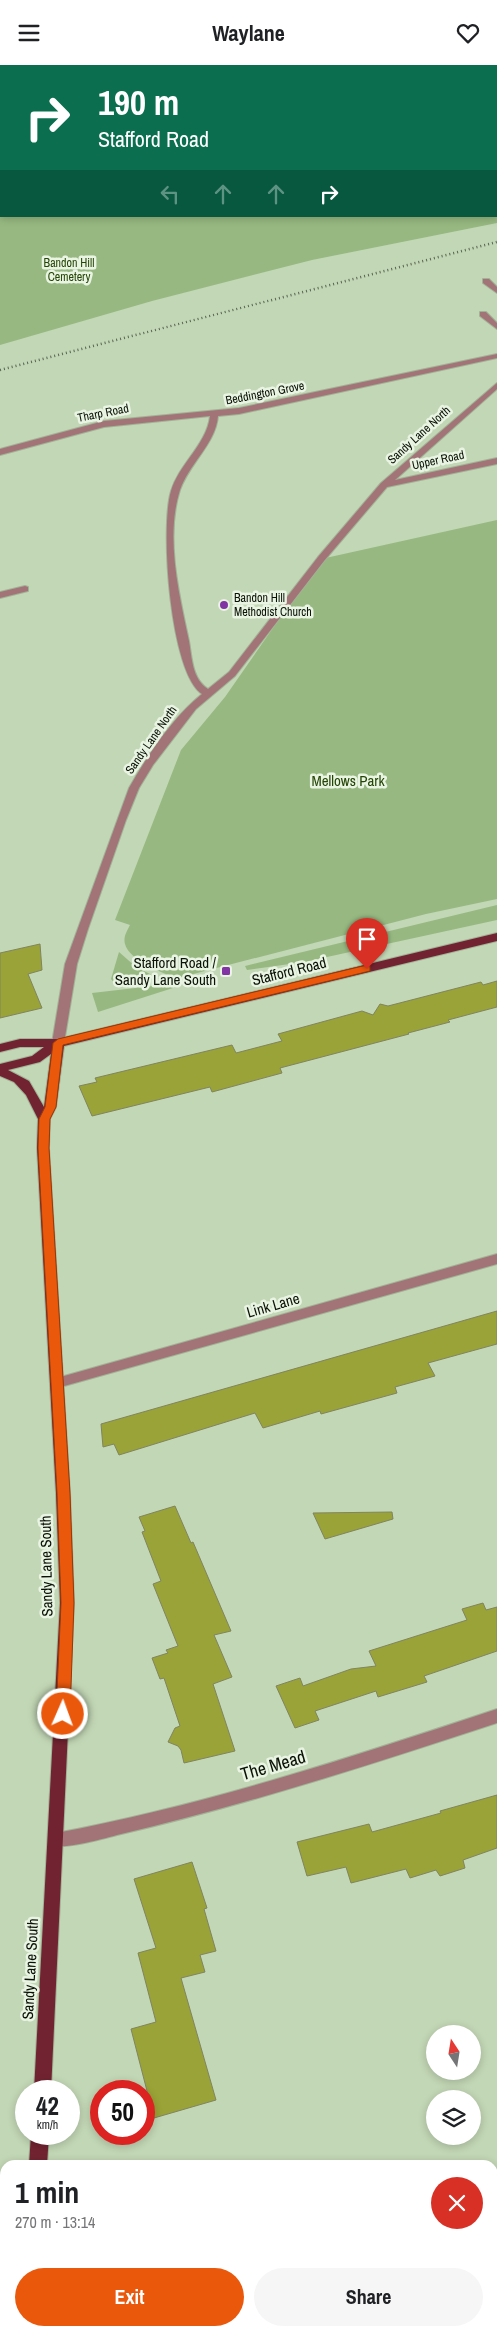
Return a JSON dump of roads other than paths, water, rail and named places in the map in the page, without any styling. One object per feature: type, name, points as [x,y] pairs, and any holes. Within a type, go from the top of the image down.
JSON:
[{"type":"main road","name":"Stafford Road","points":[[0,1048],[20,1043],[58,1043],[497,937]]},
{"type":"main road","name":"Stafford Road","points":[[0,1068],[36,1059],[58,1043]]},
{"type":"main road","name":"Sandy Lane South","points":[[43,2080],[67,1603],[57,1383],[44,1167],[44,1119],[50,1107],[58,1043]]},
{"type":"main road","points":[[0,1072],[24,1081],[44,1119]]},
{"type":"main road","points":[[38,2160],[39,2145]]},
{"type":"street","points":[[486,281],[497,291]]},
{"type":"street","points":[[483,314],[497,327]]},
{"type":"street","name":"Beddington Grove","points":[[209,694],[199,688],[190,672],[173,586],[170,541],[176,490],[190,461],[212,429],[215,421],[214,415],[423,373],[497,356]]},
{"type":"street","name":"Sandy Lane North","points":[[58,1043],[71,964],[121,820],[134,788],[148,764],[192,707],[232,675],[316,566],[384,485],[497,385]]},
{"type":"street","name":"Tharp Road","points":[[0,452],[118,421],[214,415]]},
{"type":"street","name":"Upper Road","points":[[384,485],[497,461]]},
{"type":"street","points":[[0,595],[24,589]]},
{"type":"street","name":"Link Lane","points":[[57,1383],[497,1259]]},
{"type":"street","name":"The Mead","points":[[56,1840],[101,1832],[219,1801],[366,1759],[497,1716]]},
{"type":"railway","points":[[0,370],[497,242]]},
{"type":"place","name":"Bandon Hill Methodist Church","points":[[224,605]]},
{"type":"place","name":"Stafford Road / Sandy Lane South","points":[[226,971]]},
{"type":"park label","name":"Bandon Hill Cemetery","points":[[69,270]]},
{"type":"park label","name":"Mellows Park","points":[[348,780]]}]
